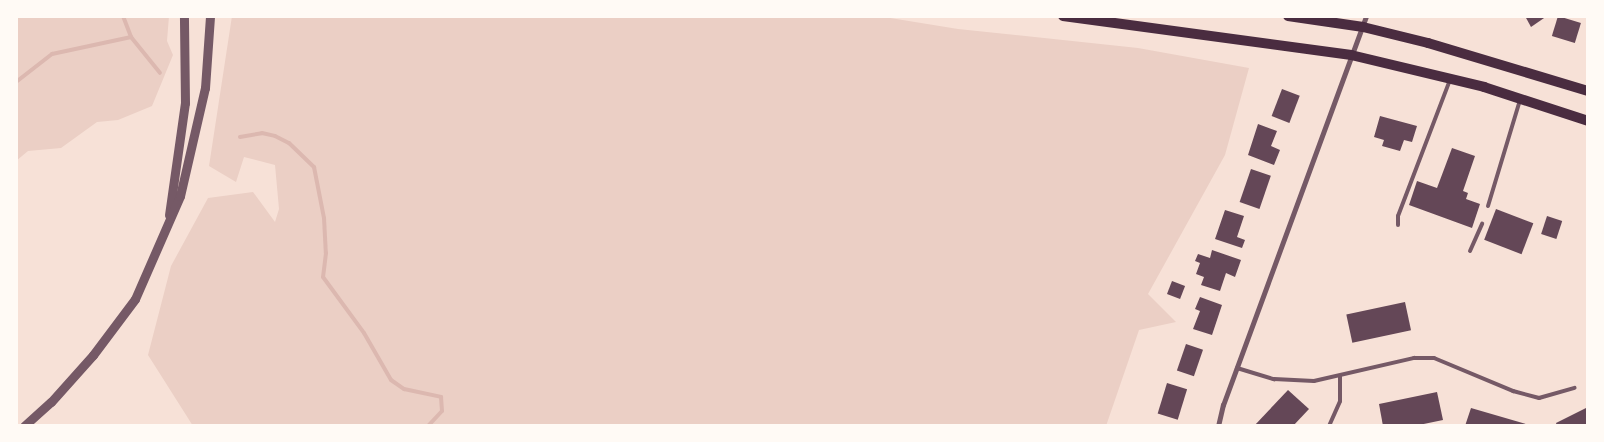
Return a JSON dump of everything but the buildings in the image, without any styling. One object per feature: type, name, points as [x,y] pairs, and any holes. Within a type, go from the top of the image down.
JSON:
[{"type":"main road","points":[[1063,16],[1351,55],[1451,78],[1520,98],[1588,121]]},
{"type":"main road","points":[[1288,16],[1363,27],[1478,56],[1588,91]]},
{"type":"street","points":[[167,226],[185,102],[184,16]]},
{"type":"street","points":[[24,426],[51,402],[93,355],[135,299],[180,196],[205,88],[210,16]]},
{"type":"street","points":[[1218,426],[1237,368],[1315,161],[1366,16]]},
{"type":"lane","points":[[1398,225],[1398,216],[1451,78]]},
{"type":"lane","points":[[1488,206],[1520,98]]},
{"type":"lane","points":[[1470,251],[1482,224]]},
{"type":"lane","points":[[1237,368],[1274,380],[1314,381],[1414,358],[1434,358],[1513,391],[1539,398],[1575,388]]},
{"type":"lane","points":[[1329,426],[1340,401],[1340,376]]},
{"type":"shaded area","points":[[16,16],[169,16],[167,41],[173,55],[152,106],[118,120],[97,122],[61,148],[28,151],[16,161]]},
{"type":"shaded area","points":[[232,16],[878,16],[958,29],[1138,48],[1249,68],[1225,155],[1148,294],[1176,322],[1139,330],[1106,426],[193,426],[148,355],[171,266],[208,198],[253,192],[275,222],[279,209],[275,165],[244,157],[236,182],[209,166]]},
{"type":"waterway","points":[[123,16],[131,37],[160,73]]},
{"type":"waterway","points":[[16,82],[52,54],[131,37]]},
{"type":"waterway","points":[[240,137],[262,133],[275,136],[289,143],[314,167],[324,218],[326,253],[323,277],[364,333],[391,380],[404,389],[441,397],[442,411],[428,426]]}]
